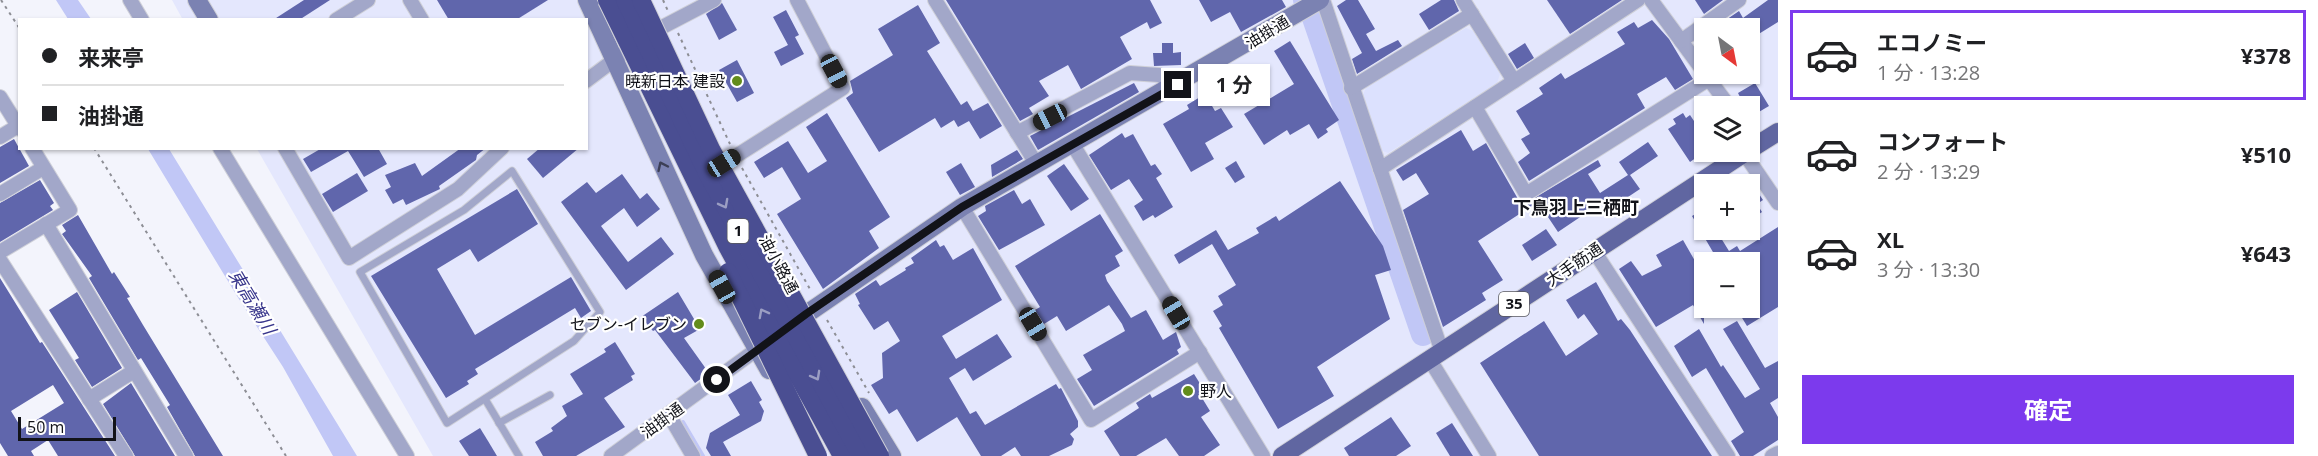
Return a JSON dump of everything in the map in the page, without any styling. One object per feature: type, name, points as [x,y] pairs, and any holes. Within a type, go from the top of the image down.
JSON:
[{"type":"highway","points":[[600,0],[749,318],[820,456]]},
{"type":"highway","name":"1","points":[[608,0],[728,248],[842,456]]},
{"type":"highway","name":"1","points":[[625,0],[708,175],[861,456]]},
{"type":"highway","points":[[641,0],[711,149],[880,456]]},
{"type":"main road","name":"大手筋通","points":[[1760,141],[1778,132]]},
{"type":"main road","name":"大手筋通","points":[[1282,456],[1727,162]]},
{"type":"street","points":[[130,0],[141,18]]},
{"type":"street","points":[[197,0],[208,18]]},
{"type":"street","points":[[339,18],[368,0]]},
{"type":"street","points":[[410,0],[421,18]]},
{"type":"street","points":[[587,0],[704,255],[756,350],[820,456]]},
{"type":"street","name":"油小路通","points":[[646,0],[666,24],[730,160],[892,456]]},
{"type":"street","points":[[588,79],[666,24],[714,0]]},
{"type":"street","points":[[730,160],[843,88],[797,0]]},
{"type":"street","points":[[936,0],[1036,165]]},
{"type":"street","points":[[1463,0],[1514,81]]},
{"type":"street","points":[[1380,169],[1638,0]]},
{"type":"street","points":[[1651,0],[1694,59]]},
{"type":"street","points":[[1681,41],[1739,0]]},
{"type":"street","points":[[1315,4],[1351,88],[1380,169],[1436,356],[1489,456]]},
{"type":"street","name":"油掛通","points":[[611,456],[812,309],[962,207],[1178,85],[1315,4]]},
{"type":"street","points":[[1351,88],[1472,14]]},
{"type":"street","points":[[1017,133],[1130,73],[1159,75],[1178,85]]},
{"type":"street","points":[[1475,107],[1526,194],[1694,83]]},
{"type":"street","points":[[0,97],[18,125]]},
{"type":"street","points":[[0,137],[18,128]]},
{"type":"street","points":[[1073,144],[1263,456]]},
{"type":"street","points":[[0,252],[70,210],[33,150]]},
{"type":"street","points":[[221,150],[407,456]]},
{"type":"street","points":[[286,150],[349,258],[458,189],[500,150]]},
{"type":"street","points":[[1757,162],[1778,202]]},
{"type":"street","points":[[0,194],[43,168]]},
{"type":"street","points":[[962,207],[1091,420],[1200,352]]},
{"type":"street","points":[[46,224],[186,456]]},
{"type":"street","points":[[1594,251],[1728,456]]},
{"type":"street","points":[[0,260],[126,456]]},
{"type":"street","points":[[89,399],[134,370]]},
{"type":"street","points":[[669,415],[693,456]]},
{"type":"street","points":[[1772,456],[1778,453]]},
{"type":"lane","points":[[512,171],[600,312],[574,341],[485,399],[447,423],[360,272],[464,210],[512,171]]},
{"type":"lane","points":[[499,423],[550,395]]},
{"type":"lane","points":[[485,399],[519,456]]},
{"type":"path","points":[[1,0],[18,26]]},
{"type":"path","points":[[663,0],[666,24],[730,160],[812,309],[870,395]]},
{"type":"path","points":[[95,150],[286,456]]},
{"type":"shaded area","points":[[172,0],[1778,0],[1778,456],[433,456],[258,150],[588,150],[588,18],[182,18]]},
{"type":"shaded area","points":[[1466,28],[1473,31],[1500,74],[1497,83],[1388,153],[1378,149],[1362,97],[1367,86]]},
{"type":"water","points":[[56,0],[78,0],[90,18],[67,18]]},
{"type":"water","name":"東高瀬川","points":[[149,150],[170,150],[357,456],[333,456],[283,367]]},
{"type":"building","points":[[304,0],[330,0],[302,18],[276,18]]},
{"type":"building","points":[[437,0],[548,0],[519,18],[448,18]]},
{"type":"building","points":[[946,0],[1150,0],[1162,23],[1150,29],[1147,22],[1120,37],[1132,59],[1081,89],[1068,65],[1039,81],[1049,96],[1029,108],[1033,114],[1020,121]]},
{"type":"building","points":[[1199,0],[1282,0],[1286,7],[1241,32],[1230,12],[1211,22]]},
{"type":"building","points":[[1346,0],[1358,0],[1375,29],[1366,34],[1376,51],[1398,40],[1402,46],[1357,74],[1352,59],[1362,53],[1337,6]]},
{"type":"building","points":[[1441,0],[1454,0],[1459,11],[1429,30],[1419,14]]},
{"type":"building","points":[[1547,0],[1622,0],[1570,34]]},
{"type":"building","points":[[1695,0],[1723,0],[1704,14]]},
{"type":"building","points":[[1768,0],[1778,0],[1778,22],[1760,33],[1760,18],[1743,18]]},
{"type":"building","points":[[722,3],[737,30],[719,40],[706,14]]},
{"type":"building","points":[[918,5],[940,43],[927,51],[961,105],[967,101],[973,111],[988,103],[1002,126],[980,139],[969,121],[958,127],[954,120],[941,128],[935,118],[879,152],[846,98],[853,93],[850,81],[893,55],[878,29]]},
{"type":"building","points":[[786,10],[799,35],[795,37],[804,54],[781,66],[774,52],[788,45],[773,17]]},
{"type":"building","points":[[1739,11],[1743,18],[1729,18]]},
{"type":"building","points":[[1652,20],[1669,39],[1693,79],[1675,90],[1666,77],[1637,94],[1645,108],[1529,181],[1518,162],[1530,153],[1521,139],[1530,134],[1516,111],[1543,94],[1539,88],[1561,73],[1565,79],[1625,44],[1617,32],[1634,22],[1638,28]]},
{"type":"building","points":[[1290,41],[1339,120],[1326,129],[1328,132],[1318,139],[1309,124],[1290,135],[1287,130],[1264,145],[1244,114],[1294,84],[1274,51]]},
{"type":"building","points":[[1162,43],[1173,43],[1173,53],[1181,52],[1181,65],[1154,66],[1153,53],[1162,53]]},
{"type":"building","points":[[1525,43],[1534,58],[1517,69],[1508,54]]},
{"type":"building","name":"暁新日本 建設","points":[[737,60],[754,93],[737,102],[719,70]]},
{"type":"building","points":[[1134,83],[1139,92],[1038,150],[1030,136]]},
{"type":"building","points":[[1756,84],[1769,106],[1760,111],[1760,96],[1740,96],[1738,93]]},
{"type":"building","points":[[1205,94],[1215,111],[1221,108],[1233,127],[1205,143],[1214,159],[1191,172],[1163,124],[1189,109],[1187,105]]},
{"type":"building","points":[[827,113],[890,217],[869,231],[879,248],[823,289],[777,214],[801,199],[782,167],[764,178],[754,162],[788,141],[808,173],[827,161],[806,127]]},
{"type":"building","points":[[1683,113],[1686,118],[1690,115],[1694,121],[1694,159],[1690,162],[1668,129],[1676,124],[1673,119]]},
{"type":"building","points":[[1461,130],[1473,151],[1486,143],[1518,199],[1526,203],[1598,160],[1601,166],[1588,174],[1600,193],[1628,175],[1619,162],[1648,142],[1658,156],[1630,175],[1640,189],[1607,211],[1601,203],[1558,232],[1538,202],[1478,241],[1503,280],[1482,293],[1486,300],[1443,327],[1403,210],[1429,194],[1416,173],[1403,181],[1396,170]]},
{"type":"building","points":[[1122,133],[1125,138],[1133,134],[1151,166],[1155,164],[1162,174],[1156,178],[1173,207],[1155,218],[1153,215],[1143,221],[1134,206],[1143,200],[1129,179],[1111,190],[1089,155]]},
{"type":"building","points":[[14,139],[18,150],[29,166],[0,183],[0,147]]},
{"type":"building","points":[[319,150],[379,150],[387,164],[364,177],[348,151],[311,172],[303,159]]},
{"type":"building","points":[[458,150],[483,150],[477,155],[476,160],[439,186],[440,189],[406,205],[403,199],[393,204],[385,190],[391,187],[385,175],[415,163],[422,176]]},
{"type":"building","points":[[538,150],[577,150],[543,178],[527,159]]},
{"type":"building","points":[[1017,150],[1023,159],[992,177],[991,165]]},
{"type":"building","points":[[1236,161],[1245,177],[1235,183],[1225,168]]},
{"type":"building","points":[[961,163],[975,187],[960,195],[946,172]]},
{"type":"building","points":[[1064,164],[1089,199],[1071,211],[1047,176]]},
{"type":"building","points":[[357,173],[368,191],[333,212],[322,194]]},
{"type":"building","points":[[622,174],[640,199],[647,193],[660,209],[637,227],[624,208],[601,226],[628,262],[661,237],[674,254],[626,290],[561,202],[587,182],[596,193]]},
{"type":"building","points":[[40,180],[54,203],[50,206],[53,210],[0,242],[0,203]]},
{"type":"building","points":[[1340,181],[1383,246],[1391,270],[1375,275],[1390,319],[1317,367],[1334,396],[1278,429],[1219,328],[1222,326],[1213,311],[1223,305],[1218,296],[1236,285],[1212,244],[1179,264],[1174,255],[1216,230],[1228,250],[1259,233],[1256,228],[1276,216],[1279,221]]},
{"type":"building","points":[[517,189],[538,224],[478,262],[470,249],[437,269],[475,335],[571,277],[591,311],[581,318],[575,308],[475,369],[478,374],[467,381],[469,384],[446,398],[371,276]]},
{"type":"building","points":[[1014,190],[1022,204],[1030,199],[1045,225],[999,250],[978,216],[986,211],[985,206]]},
{"type":"building","points":[[1100,214],[1123,251],[1115,256],[1120,266],[1105,275],[1107,281],[1131,318],[1146,310],[1163,340],[1176,332],[1181,347],[1177,350],[1179,354],[1094,406],[1077,379],[1092,370],[1083,355],[1125,331],[1122,324],[1109,305],[1066,331],[1057,316],[1044,324],[1035,310],[1040,307],[1015,266]]},
{"type":"building","points":[[78,215],[112,274],[114,272],[130,297],[127,298],[223,456],[195,456],[167,407],[170,405],[141,358],[138,360],[89,278],[92,276],[62,234],[66,231],[62,225]]},
{"type":"building","points":[[1778,227],[1778,307],[1747,326],[1742,318],[1760,318],[1760,252],[1713,252],[1706,240],[1722,240],[1729,251],[1737,246],[1740,251]]},
{"type":"building","points":[[1546,229],[1557,245],[1532,261],[1522,245]]},
{"type":"building","points":[[936,240],[940,247],[944,245],[953,260],[973,248],[1002,300],[942,336],[956,359],[997,334],[1012,357],[973,381],[965,368],[949,378],[970,414],[976,411],[985,425],[1056,384],[1059,389],[1061,388],[1078,421],[1078,427],[1070,434],[1074,439],[1072,445],[1049,456],[1021,456],[1015,447],[1001,456],[981,456],[957,417],[917,442],[897,409],[889,414],[871,385],[883,378],[882,353],[900,341],[888,321],[874,330],[858,305],[860,304],[855,294],[876,280],[880,286],[906,270],[905,268],[914,263],[911,258]]},
{"type":"building","points":[[1683,240],[1694,259],[1694,307],[1693,305],[1656,327],[1619,269],[1631,261],[1642,276],[1662,266],[1656,255]]},
{"type":"building","points":[[0,278],[115,456],[58,456],[48,440],[31,451],[34,456],[8,456],[0,443]],"holes":[[[53,385],[64,403],[22,429],[11,411]]]},
{"type":"building","points":[[1596,282],[1618,321],[1621,319],[1630,330],[1712,456],[1539,456],[1480,363],[1544,321],[1566,356],[1598,334],[1584,314],[1578,319],[1566,300]]},
{"type":"building","points":[[77,292],[122,368],[92,387],[75,360],[79,358],[49,310]]},
{"type":"building","points":[[678,292],[700,329],[684,338],[709,373],[695,383],[655,330],[653,331],[641,317]]},
{"type":"building","points":[[1737,321],[1765,368],[1778,361],[1778,398],[1770,403],[1778,417],[1778,440],[1753,456],[1740,456],[1731,441],[1744,432],[1706,368],[1692,377],[1674,346],[1699,329],[1721,367],[1723,365],[1745,398],[1760,389],[1723,329]]},
{"type":"building","points":[[615,342],[635,374],[631,376],[633,380],[604,398],[625,427],[576,456],[543,456],[535,442],[553,431],[551,428],[567,416],[562,406],[583,394],[570,374],[606,352],[604,349]]},
{"type":"building","points":[[1194,374],[1204,390],[1199,393],[1210,411],[1201,417],[1220,445],[1204,456],[1179,456],[1166,438],[1136,456],[1120,456],[1104,431],[1139,408],[1136,403],[1150,394],[1152,398]]},
{"type":"building","points":[[751,381],[762,400],[759,402],[764,411],[761,421],[723,442],[731,456],[711,456],[706,448],[710,433],[740,415],[728,395]]},
{"type":"building","points":[[131,383],[175,456],[135,456],[103,404]]},
{"type":"building","points":[[1391,417],[1411,446],[1396,456],[1349,456],[1344,448]]},
{"type":"building","points":[[1452,423],[1473,456],[1450,456],[1436,433]]},
{"type":"building","points":[[480,428],[497,456],[469,456],[459,441]]},
{"type":"waterway","points":[[1305,0],[1313,15],[1423,334]]},
{"type":"waterway","points":[[683,422],[703,456]]},
{"type":"place","name":"暁新日本 建設","points":[[737,81]]},
{"type":"place","name":"セブン-イレブン","points":[[699,324]]},
{"type":"place","name":"野人","points":[[1188,391]]},
{"type":"district","name":"下鳥羽上三栖町","points":[[1576,208]]},
{"type":"route","points":[[717,380],[806,314],[962,207],[1178,85]]}]
